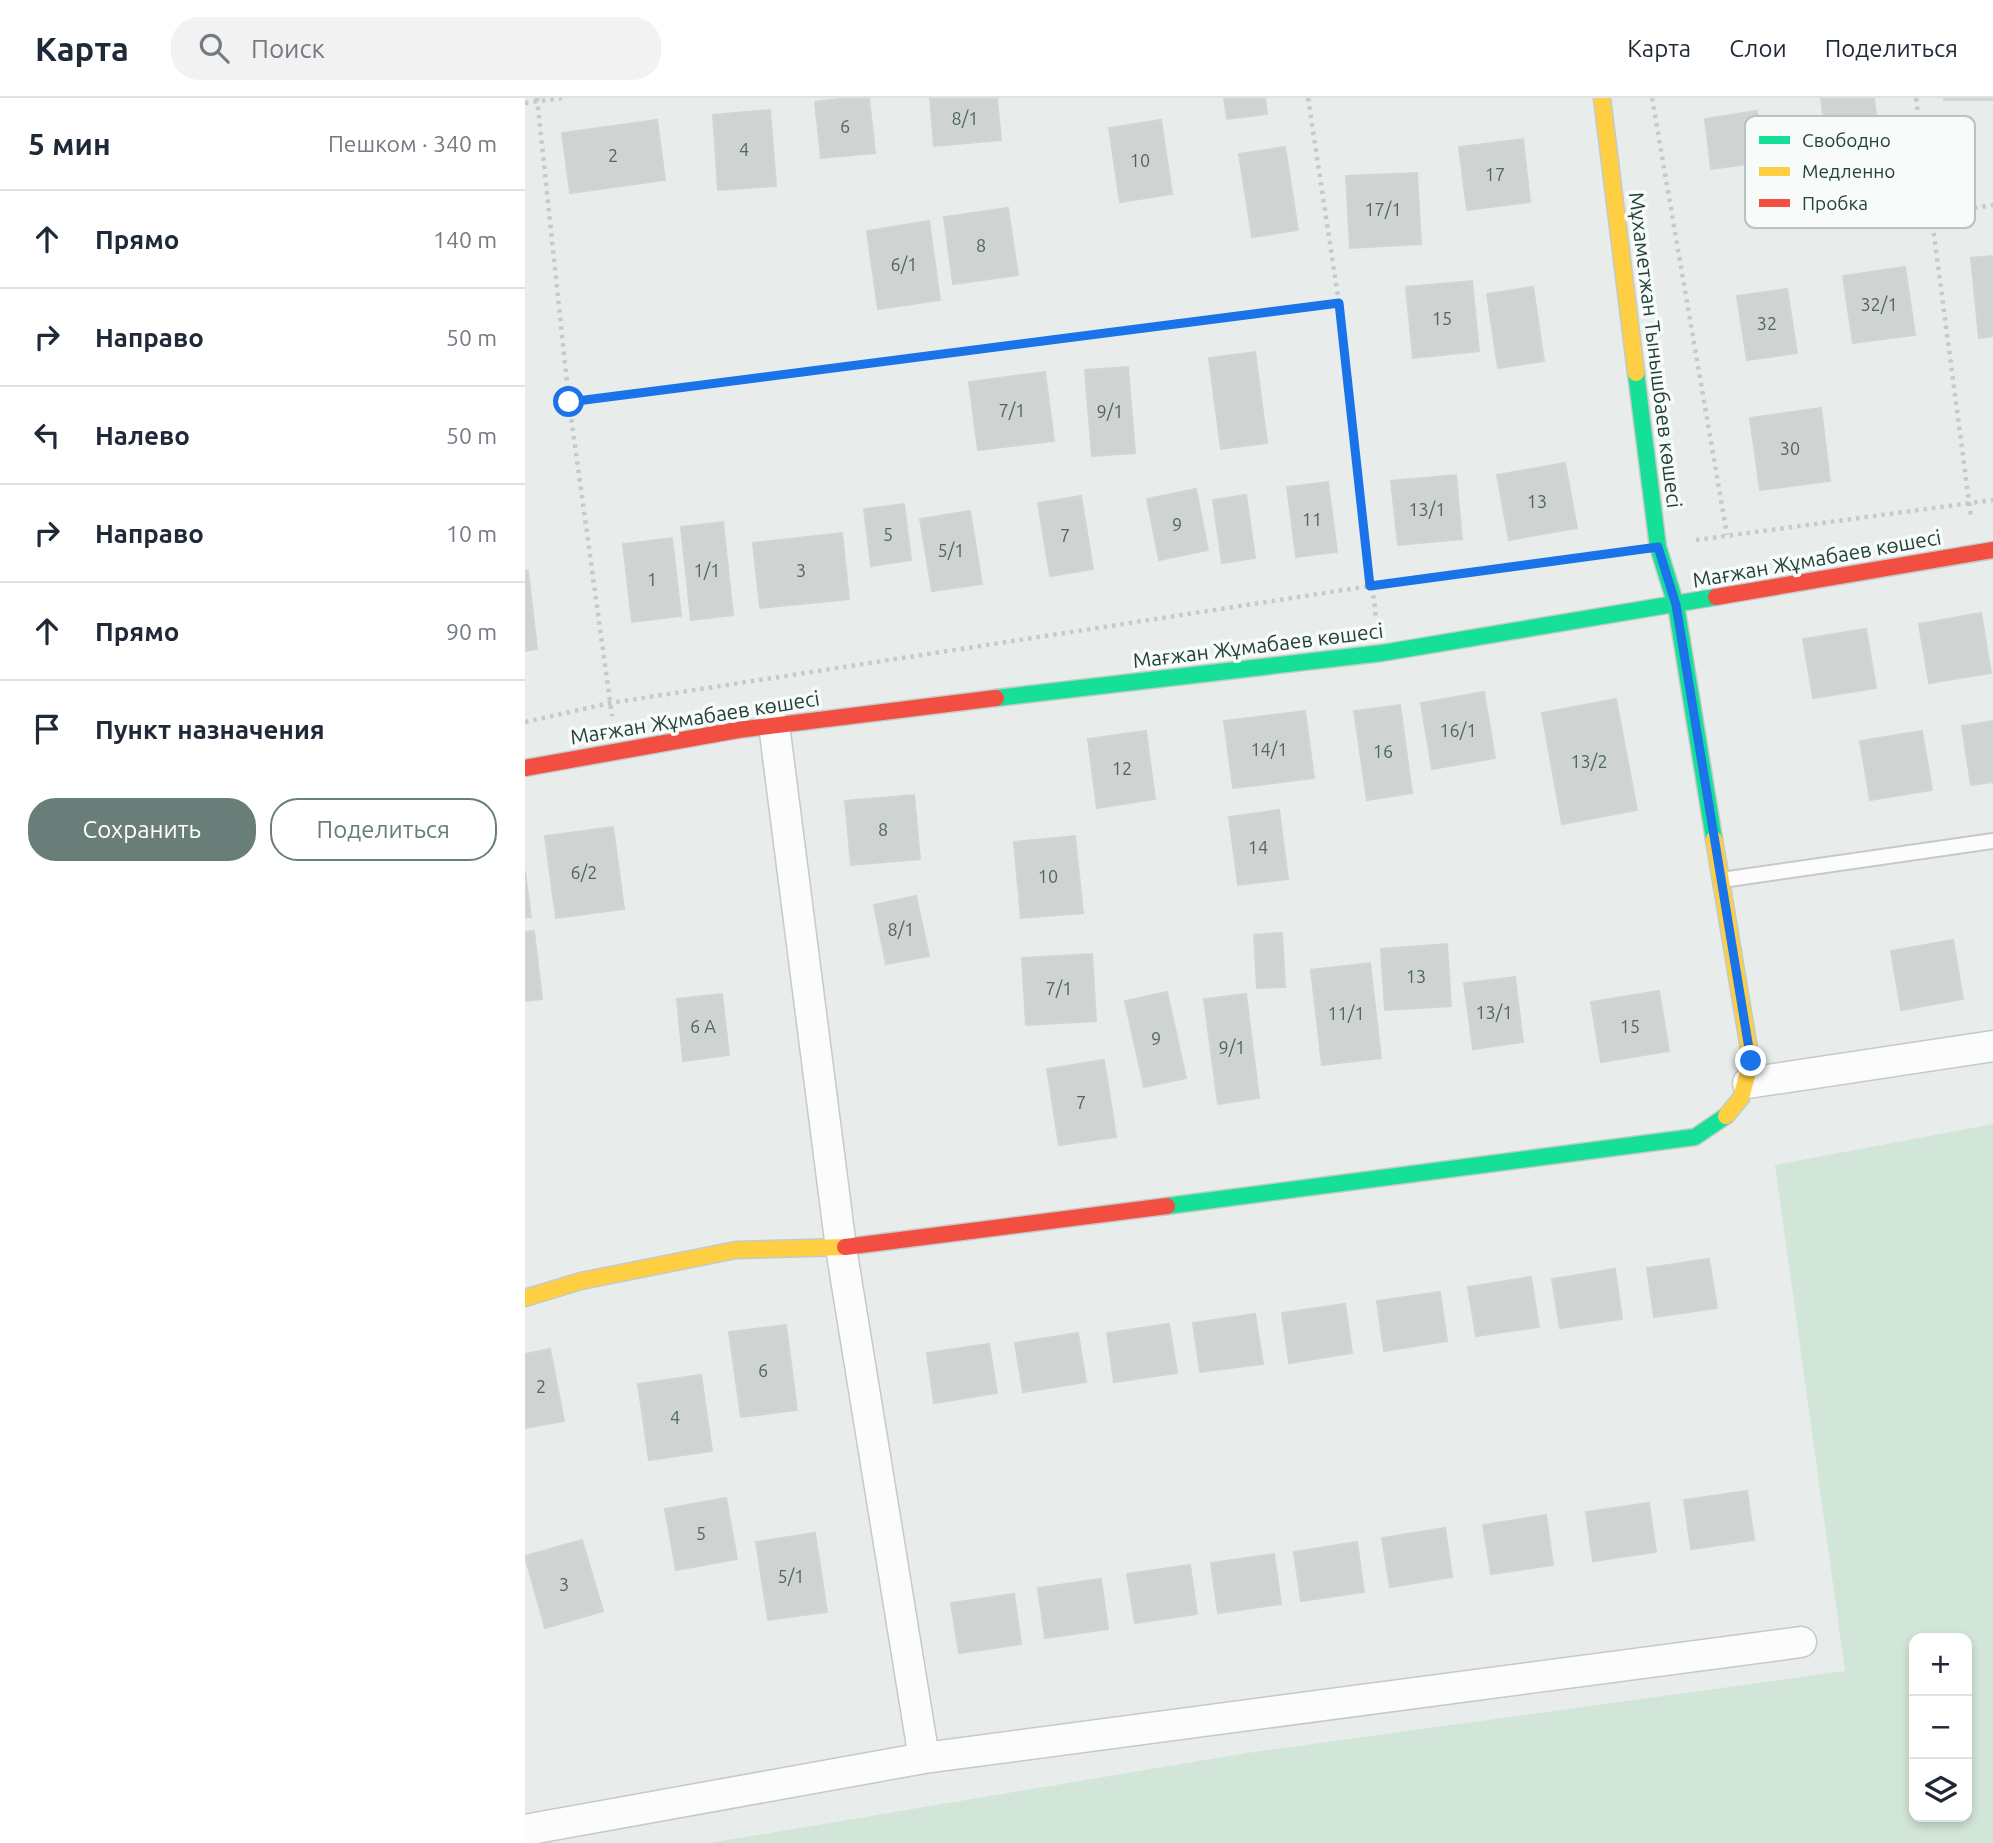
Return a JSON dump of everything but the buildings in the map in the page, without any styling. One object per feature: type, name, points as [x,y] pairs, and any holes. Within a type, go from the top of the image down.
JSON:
[{"type":"street","name":"Мұхаметжан Тынышбаев көшесі","points":[[1602,98],[1658,547],[1676,605],[1751,1061],[1748,1083]]},
{"type":"street","name":"Мағжан Жұмабаев көшесі","points":[[525,768],[617,748],[774,725],[1382,653],[1986,551]]},
{"type":"street","points":[[774,725],[841,1248],[924,1758]]},
{"type":"street","points":[[525,1298],[581,1281],[736,1250],[841,1248],[1695,1137],[1722,1122],[1737,1105],[1748,1083],[1993,1046]]},
{"type":"street","points":[[525,1830],[924,1758],[1801,1642]]},
{"type":"lane","points":[[1721,880],[1993,841]]},
{"type":"path","points":[[525,103],[562,98]]},
{"type":"path","points":[[1308,98],[1339,303],[1370,586],[1382,653]]},
{"type":"path","points":[[1652,98],[1727,535]]},
{"type":"path","points":[[1916,98],[1918,116]]},
{"type":"path","points":[[537,100],[569,402],[617,748]]},
{"type":"path","points":[[1975,208],[1993,205]]},
{"type":"path","points":[[1934,228],[1968,504],[1986,551]]},
{"type":"path","points":[[569,402],[1339,303]]},
{"type":"path","points":[[525,722],[610,703],[1370,586],[1993,500]]},
{"type":"green space","points":[[1993,1124],[1993,1843],[709,1843],[1247,1753],[1845,1671],[1775,1165]]},
{"type":"traffic: fast","points":[[1636,373],[1658,547],[1676,605],[1714,839]]},
{"type":"traffic: fast","points":[[996,698],[1382,653],[1716,597]]},
{"type":"traffic: fast","points":[[1167,1206],[1695,1137],[1726,1116]]},
{"type":"traffic: slow","points":[[1602,98],[1636,373]]},
{"type":"traffic: slow","points":[[1714,839],[1751,1061],[1741,1098],[1726,1116]]},
{"type":"traffic: slow","points":[[525,1298],[581,1281],[736,1250],[845,1247]]},
{"type":"traffic: jam","points":[[1716,597],[1993,550]]},
{"type":"traffic: jam","points":[[525,768],[738,730],[996,698]]},
{"type":"traffic: jam","points":[[845,1247],[1167,1206]]},
{"type":"route","points":[[569,402],[1339,303],[1370,586],[1658,547],[1676,605],[1751,1061]]}]
